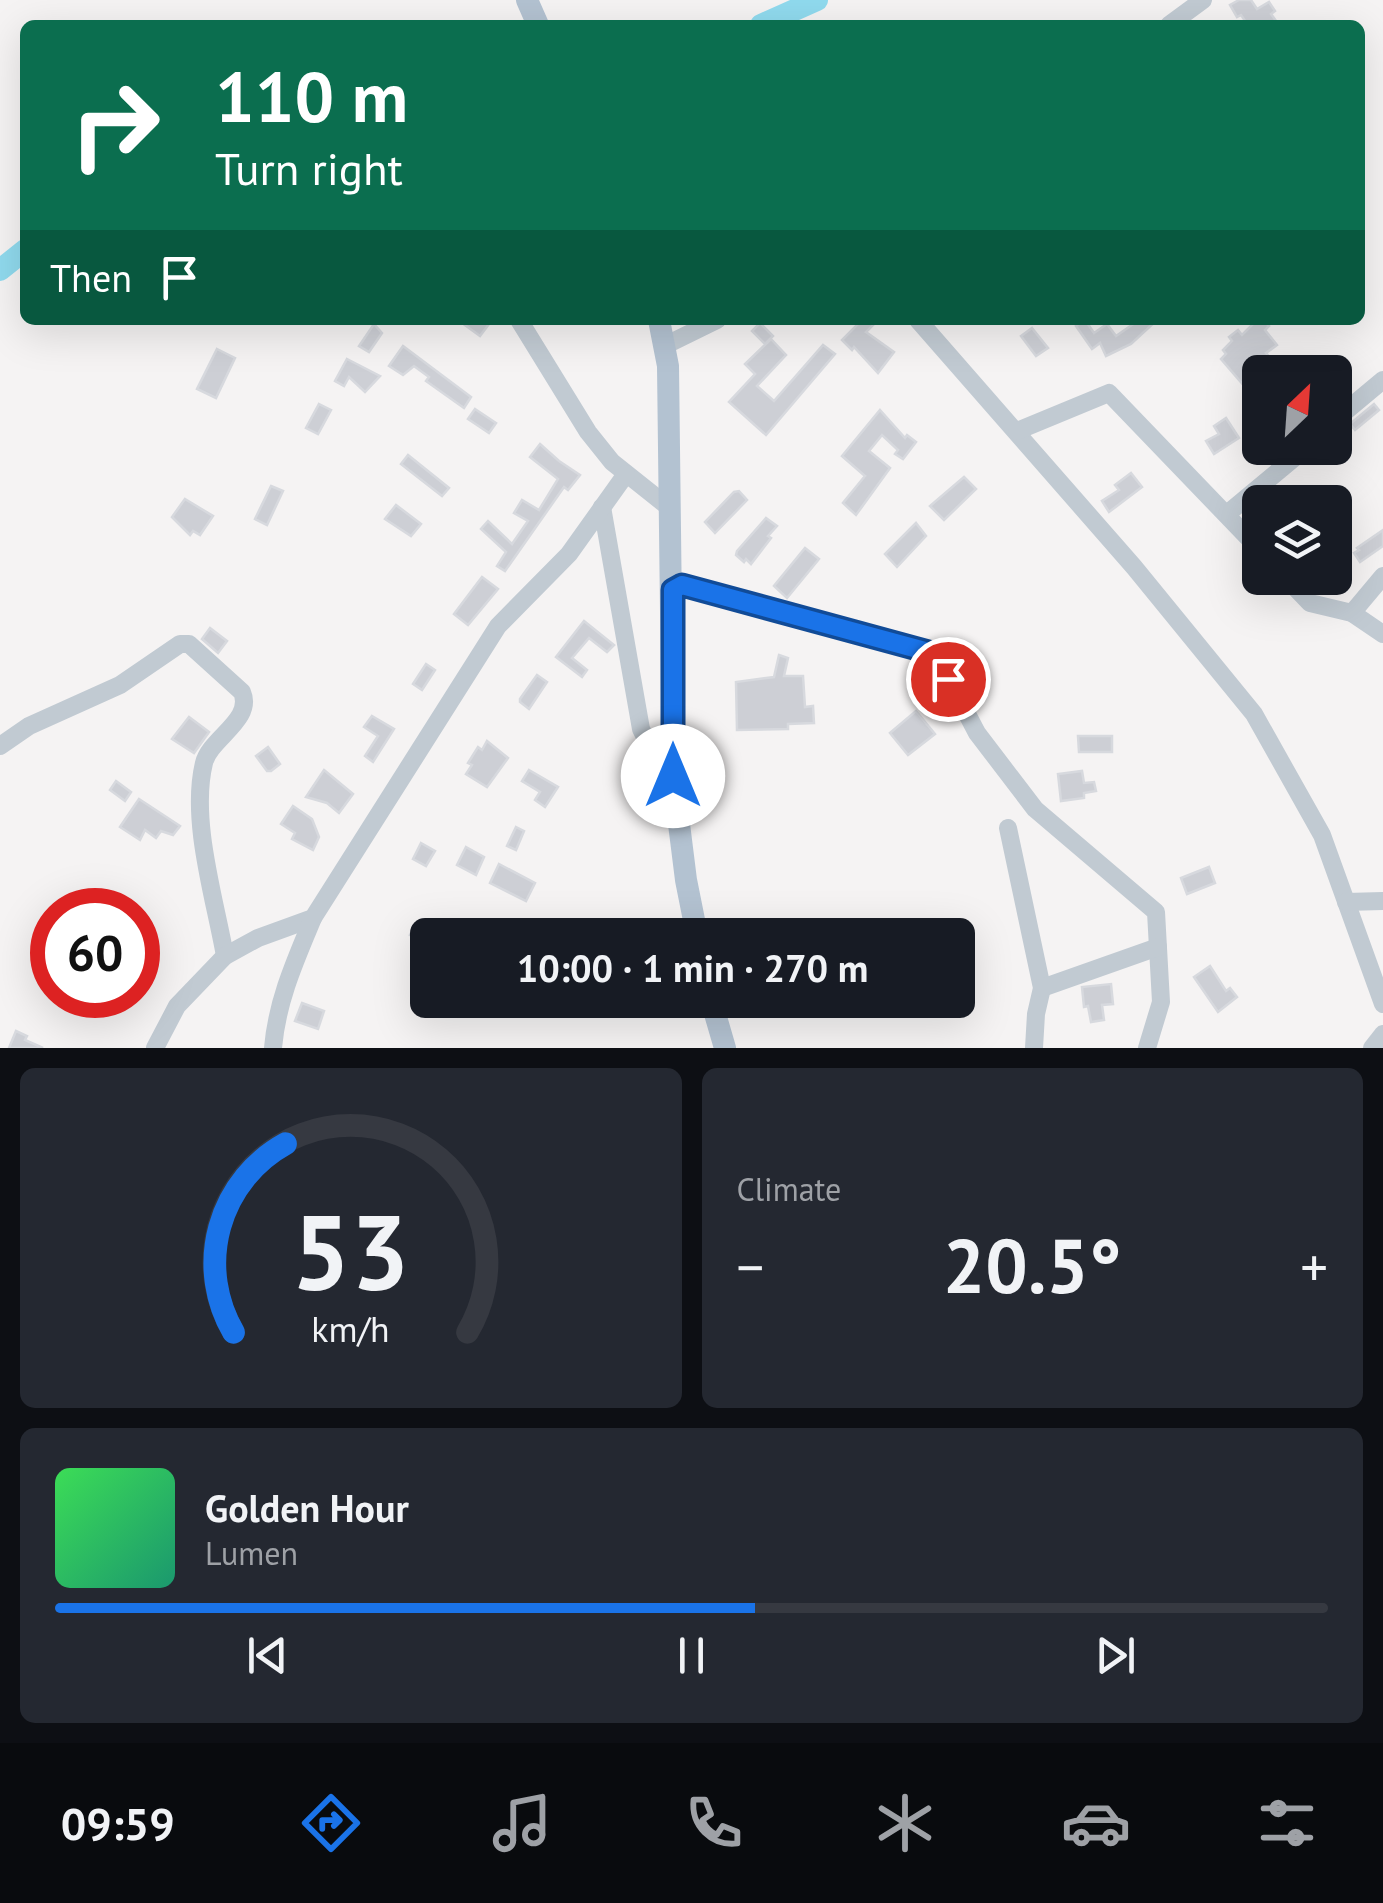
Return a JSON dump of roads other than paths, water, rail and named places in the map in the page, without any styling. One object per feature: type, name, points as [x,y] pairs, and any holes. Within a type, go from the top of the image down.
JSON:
[{"type":"main road","points":[[660,325],[666,345],[671,508],[673,776],[694,918]]},
{"type":"main road","points":[[716,1018],[725,1048]]},
{"type":"street","points":[[1176,20],[1203,0]]},
{"type":"street","points":[[522,325],[588,432],[612,462],[671,508]]},
{"type":"street","points":[[666,345],[708,325]]},
{"type":"street","points":[[922,325],[1134,567],[1254,714],[1322,834],[1383,1004]]},
{"type":"street","points":[[1352,406],[1383,380]]},
{"type":"street","points":[[1017,431],[1109,394],[1242,530]]},
{"type":"street","points":[[1227,514],[1286,465]]},
{"type":"street","points":[[273,1048],[276,1016],[312,918],[498,626],[569,554],[626,474]]},
{"type":"street","points":[[602,508],[641,729],[648,742],[673,739]]},
{"type":"street","points":[[1352,613],[1383,576]]},
{"type":"street","points":[[673,590],[682,585],[936,654],[977,734],[1034,809],[1156,912],[1161,1002],[1146,1048]]},
{"type":"street","points":[[1302,595],[1310,603],[1352,613],[1383,634]]},
{"type":"street","points":[[0,746],[29,726],[120,685],[180,644],[189,644],[242,692],[246,700],[243,712],[208,753],[203,766],[201,821],[226,956]]},
{"type":"street","points":[[1008,828],[1042,988],[1034,1048]]},
{"type":"street","points":[[1346,902],[1383,901]]},
{"type":"street","points":[[155,1048],[178,1006],[226,956],[258,938],[312,918]]},
{"type":"street","points":[[1042,988],[1158,948]]},
{"type":"street","points":[[1372,1048],[1383,1034]]},
{"type":"waterway","points":[[772,20],[817,0]]},
{"type":"waterway","points":[[0,270],[20,254]]}]
